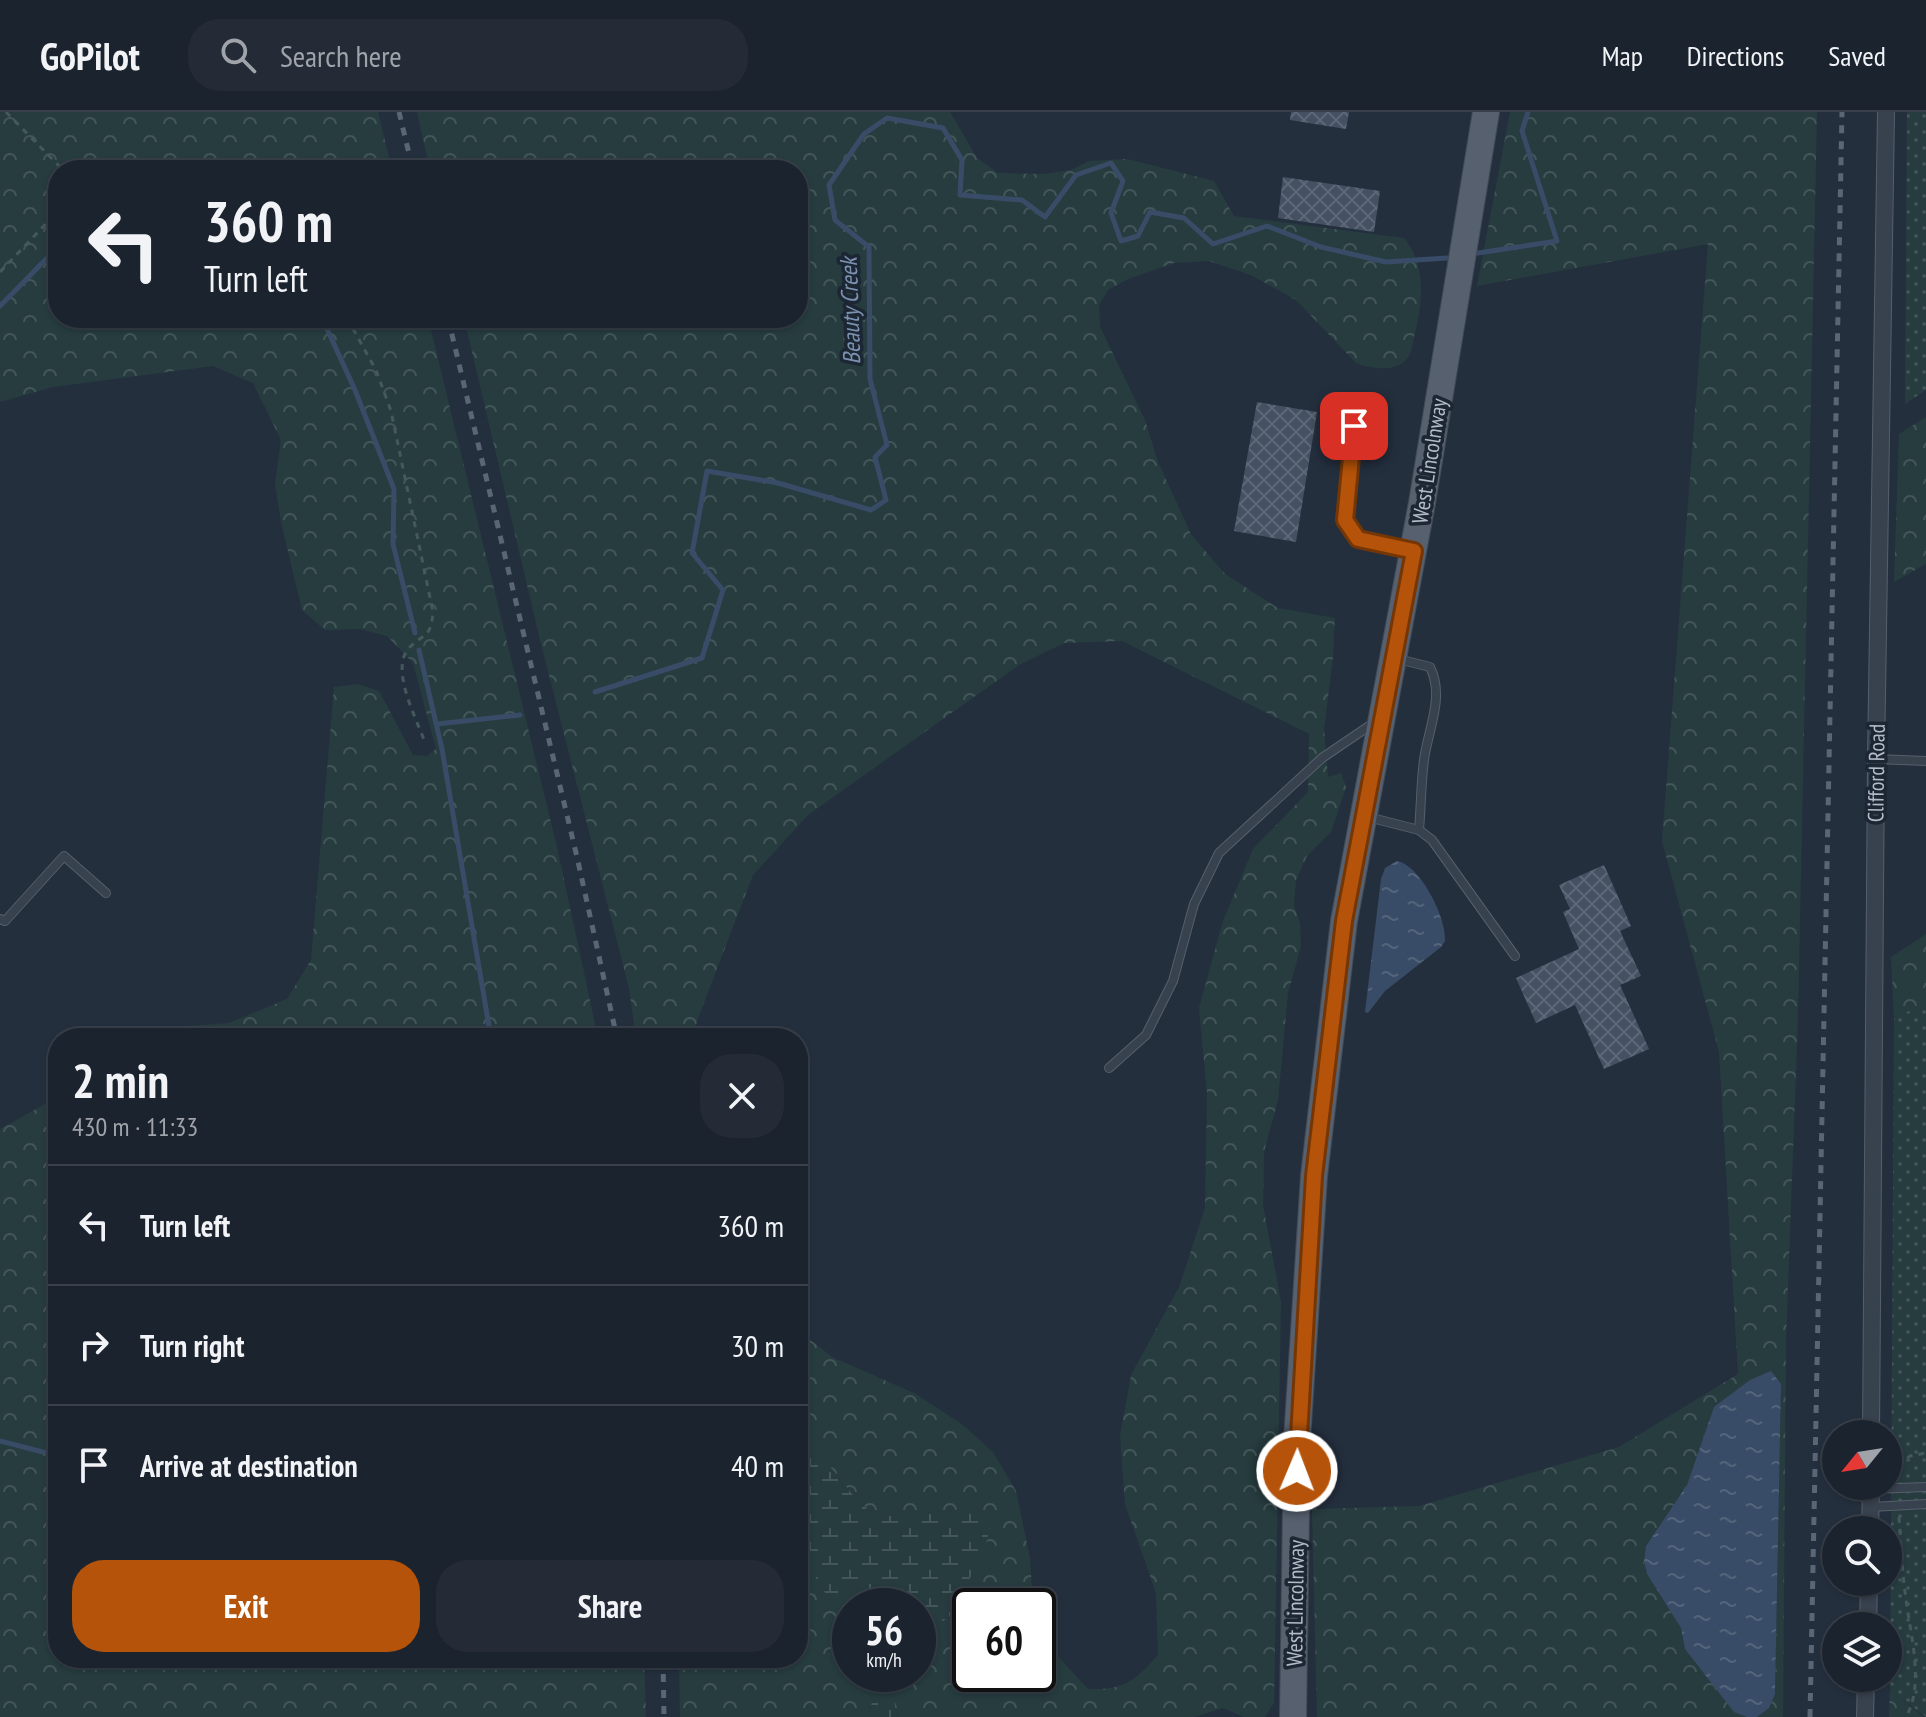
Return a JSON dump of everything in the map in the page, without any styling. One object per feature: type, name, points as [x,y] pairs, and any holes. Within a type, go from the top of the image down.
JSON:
[{"type":"main road","name":"West Lincolnway","points":[[1293,1717],[1297,1440],[1314,1176],[1344,921],[1414,551],[1486,112]]},
{"type":"street","name":"Clifford Road","points":[[1871,1420],[1876,759],[1886,112]]},
{"type":"street","points":[[1871,1500],[1871,1516]]},
{"type":"street","points":[[1865,1717],[1866,1692]]},
{"type":"lane","points":[[1354,426],[1345,520],[1358,539],[1414,551]]},
{"type":"lane","points":[[1394,658],[1430,667],[1436,681],[1434,712],[1424,760],[1419,830]]},
{"type":"lane","points":[[1109,1068],[1146,1035],[1173,981],[1194,904],[1219,853],[1322,758],[1382,717]]},
{"type":"lane","points":[[1876,759],[1926,761]]},
{"type":"lane","points":[[1364,816],[1419,830],[1432,840],[1515,956]]},
{"type":"lane","points":[[0,919],[5,921],[64,856],[106,893]]},
{"type":"lane","points":[[1902,1488],[1926,1487]]},
{"type":"lane","points":[[1871,1507],[1926,1504]]},
{"type":"path","points":[[6,112],[53,160]]},
{"type":"path","points":[[0,272],[48,222]]},
{"type":"path","points":[[353,328],[376,370],[391,411],[433,612],[432,627],[405,653],[400,669],[424,740]]},
{"type":"path","points":[[1902,1462],[1910,1456],[1926,1453]]},
{"type":"path","points":[[1899,1506],[1906,1600],[1915,1663],[1906,1717]]},
{"type":"path","points":[[1909,1711],[1914,1717]]},
{"type":"green space","points":[[0,112],[378,112],[390,160],[48,160],[48,328],[430,328],[557,847],[596,1028],[183,1028],[229,1023],[287,999],[311,960],[334,687],[358,684],[379,691],[413,755],[427,756],[436,749],[413,663],[387,636],[360,629],[325,630],[302,610],[275,484],[281,440],[253,383],[213,366],[53,387],[0,402]]},
{"type":"green space","points":[[417,112],[950,112],[977,158],[998,173],[1044,174],[1071,170],[1089,161],[1127,159],[1214,181],[1234,216],[1404,238],[1416,260],[1421,284],[1418,321],[1409,355],[1404,362],[1391,368],[1356,363],[1296,300],[1251,275],[1209,261],[1174,263],[1128,279],[1108,290],[1099,305],[1100,327],[1145,420],[1158,462],[1191,534],[1225,574],[1278,608],[1335,618],[1324,729],[1328,777],[1341,773],[1346,787],[1331,832],[1307,856],[1296,880],[1294,906],[1300,923],[1301,946],[1288,993],[1278,1100],[1264,1152],[1263,1205],[1281,1302],[1274,1703],[1265,1717],[1244,1717],[1223,1708],[1194,1717],[897,1717],[892,1692],[936,1692],[936,1626],[949,1617],[952,1598],[952,1692],[1056,1692],[1056,1654],[1088,1689],[1111,1688],[1135,1678],[1158,1655],[1156,1593],[1125,1504],[1120,1436],[1131,1375],[1179,1287],[1205,1208],[1207,1093],[1199,1008],[1223,921],[1253,849],[1308,792],[1309,734],[1122,641],[1064,643],[1019,665],[808,815],[753,875],[696,1028],[635,1028],[629,988],[540,640],[466,328],[808,328],[808,160],[428,160]]},
{"type":"green space","points":[[1510,112],[1817,112],[1798,1016],[1786,1341],[1783,1717],[1757,1717],[1769,1708],[1775,1694],[1781,1384],[1714,1407],[1687,1485],[1646,1546],[1644,1561],[1647,1574],[1681,1628],[1685,1649],[1734,1711],[1747,1717],[1317,1717],[1312,1509],[1419,1506],[1619,1447],[1738,1374],[1719,1052],[1662,841],[1708,244],[1477,286]]},
{"type":"green space","points":[[1907,112],[1926,112],[1926,390],[1905,404]]},
{"type":"green space","points":[[1926,417],[1926,564],[1894,582],[1899,434]]},
{"type":"green space","points":[[1926,934],[1926,1000],[1894,1020],[1891,957]]},
{"type":"green space","points":[[1926,1000],[1926,1717],[1893,1692],[1902,1692],[1902,1612],[1890,1612],[1891,1596],[1902,1596],[1902,1516],[1891,1516],[1891,1500],[1902,1500],[1902,1420],[1892,1420],[1894,1020]]},
{"type":"green space","points":[[48,1103],[48,1668],[644,1668],[646,1717],[0,1717],[0,1129]]},
{"type":"green space","points":[[808,1338],[832,1357],[916,1394],[963,1425],[993,1452],[1016,1491],[1030,1558],[1032,1588],[954,1588],[966,1509],[877,1517],[866,1508],[808,1442]]},
{"type":"green space","points":[[808,1442],[856,1498],[877,1517],[966,1509],[982,1512],[990,1525],[985,1550],[965,1588],[952,1588],[952,1611],[936,1626],[936,1588],[832,1588],[832,1602],[808,1565]]},
{"type":"green space","points":[[808,1565],[832,1602],[832,1692],[871,1692],[868,1717],[680,1717],[679,1668],[808,1668]]},
{"type":"green space","points":[[871,1692],[892,1692],[897,1717],[868,1717]]},
{"type":"green space","points":[[1890,1692],[1893,1692],[1924,1717],[1889,1717]]},
{"type":"water","points":[[1397,861],[1406,865],[1423,882],[1442,919],[1445,941],[1385,991],[1368,1013],[1365,1012],[1381,879],[1385,868]]},
{"type":"water","points":[[1771,1371],[1781,1384],[1775,1694],[1769,1708],[1757,1717],[1747,1717],[1734,1712],[1685,1649],[1681,1628],[1647,1574],[1644,1561],[1646,1546],[1687,1485],[1714,1407],[1750,1380]]},
{"type":"building","points":[[1291,112],[1349,112],[1346,129],[1290,120]]},
{"type":"building","points":[[1283,177],[1380,191],[1374,232],[1278,218]]},
{"type":"building","points":[[1257,402],[1317,412],[1296,542],[1234,531]]},
{"type":"building","points":[[1604,865],[1631,926],[1620,931],[1641,976],[1620,985],[1649,1049],[1604,1069],[1575,1005],[1536,1023],[1516,978],[1579,949],[1563,912],[1570,909],[1559,885]]},
{"type":"waterway","name":"Beauty Creek","points":[[1478,253],[1557,241],[1522,131],[1528,112]]},
{"type":"waterway","name":"Beauty Creek","points":[[595,692],[702,658],[723,590],[692,553],[707,471],[778,483],[871,510],[886,500],[875,457],[887,445],[870,379],[869,247],[835,220],[829,185],[864,134],[887,118],[943,128],[962,160],[960,195],[1022,200],[1045,217],[1076,175],[1111,163],[1123,181],[1111,213],[1121,241],[1138,236],[1150,212],[1184,218],[1213,244],[1267,226],[1321,247],[1386,262],[1447,258]]},
{"type":"waterway","points":[[0,306],[48,257]]},
{"type":"waterway","points":[[327,328],[394,489],[393,544],[415,633]]},
{"type":"waterway","points":[[419,650],[442,749],[489,1028]]},
{"type":"waterway","name":"Beauty Creek","points":[[437,724],[520,715]]},
{"type":"waterway","points":[[0,1441],[48,1453]]},
{"type":"railway","points":[[399,112],[411,160]]},
{"type":"railway","points":[[1810,1717],[1842,112]]},
{"type":"railway","points":[[450,328],[615,1028]]},
{"type":"railway","points":[[663,1668],[664,1717]]},
{"type":"route","points":[[1297,1471],[1314,1176],[1344,921],[1414,551],[1358,539],[1345,520],[1354,426]]}]
